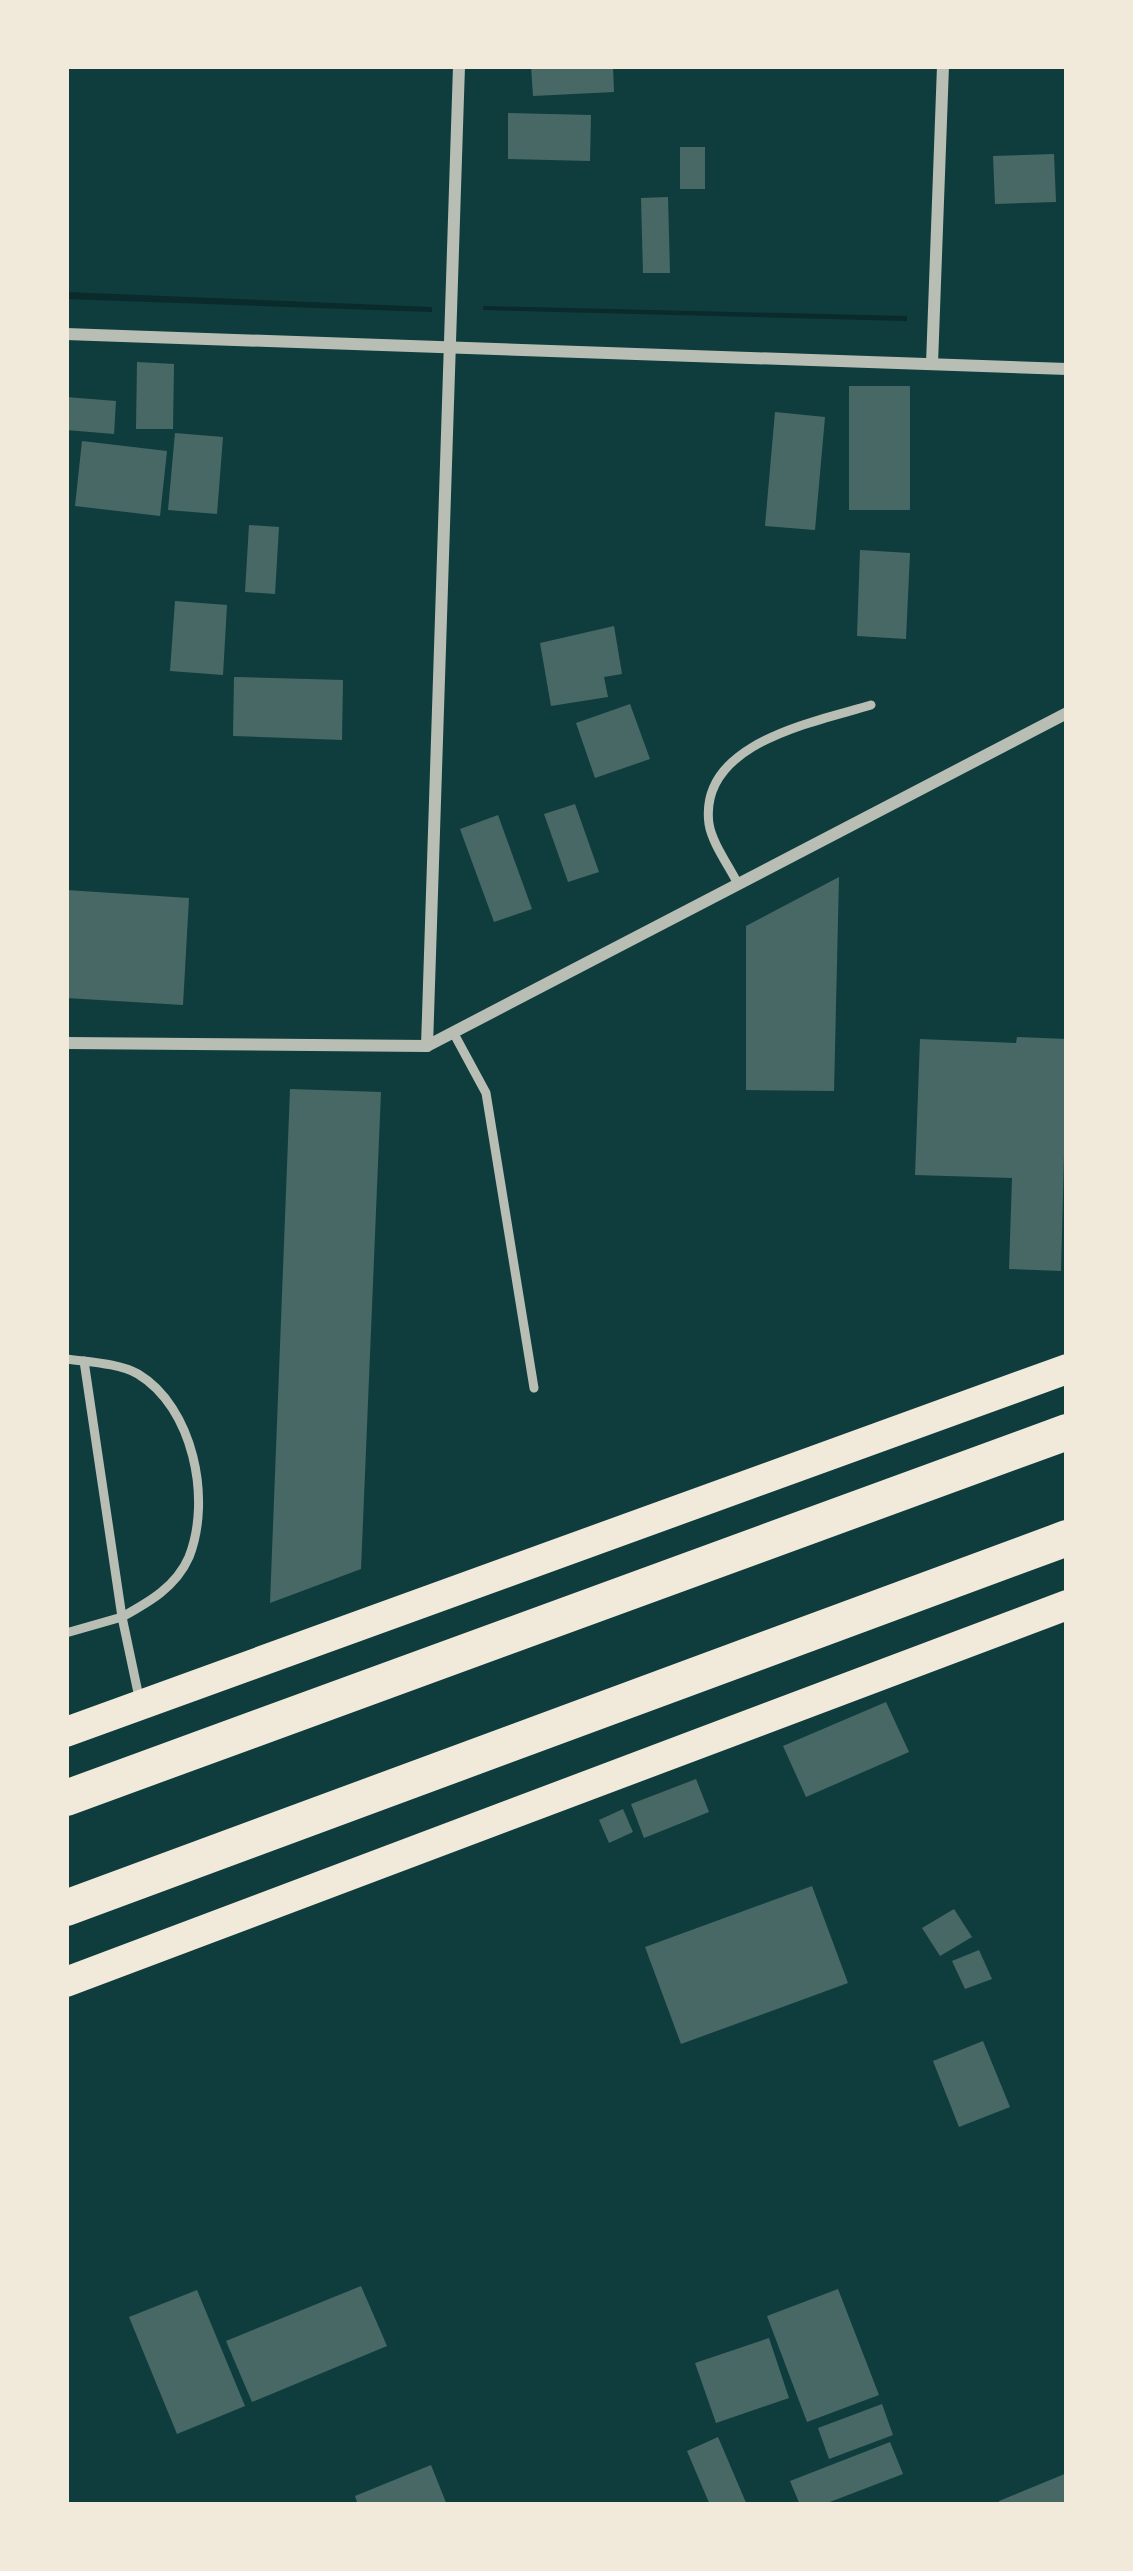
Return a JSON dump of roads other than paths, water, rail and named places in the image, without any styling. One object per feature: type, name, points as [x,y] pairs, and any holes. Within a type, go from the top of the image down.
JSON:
[{"type":"highway","points":[[66,1798],[1067,1432]]},
{"type":"highway","points":[[66,1908],[1067,1538]]},
{"type":"main road","points":[[66,1732],[1067,1369]]},
{"type":"main road","points":[[66,1982],[1067,1606]]},
{"type":"street","points":[[427,1046],[454,347],[459,66]]},
{"type":"street","points":[[932,364],[943,66]]},
{"type":"street","points":[[66,334],[1067,369]]},
{"type":"street","points":[[66,1043],[427,1046],[1067,713]]},
{"type":"lane","points":[[737,884],[709,825],[711,799],[721,774],[745,752],[779,734],[871,705]]},
{"type":"lane","points":[[453,1032],[486,1093],[534,1388]]},
{"type":"lane","points":[[66,1359],[133,1370],[156,1387],[174,1410],[193,1458],[199,1498],[189,1557],[161,1596],[122,1617],[66,1633]]},
{"type":"lane","points":[[84,1361],[122,1617],[141,1707]]},
{"type":"water","points":[[66,292],[432,307],[432,312],[66,299]]},
{"type":"water","points":[[483,306],[907,316],[907,321],[483,310]]}]
